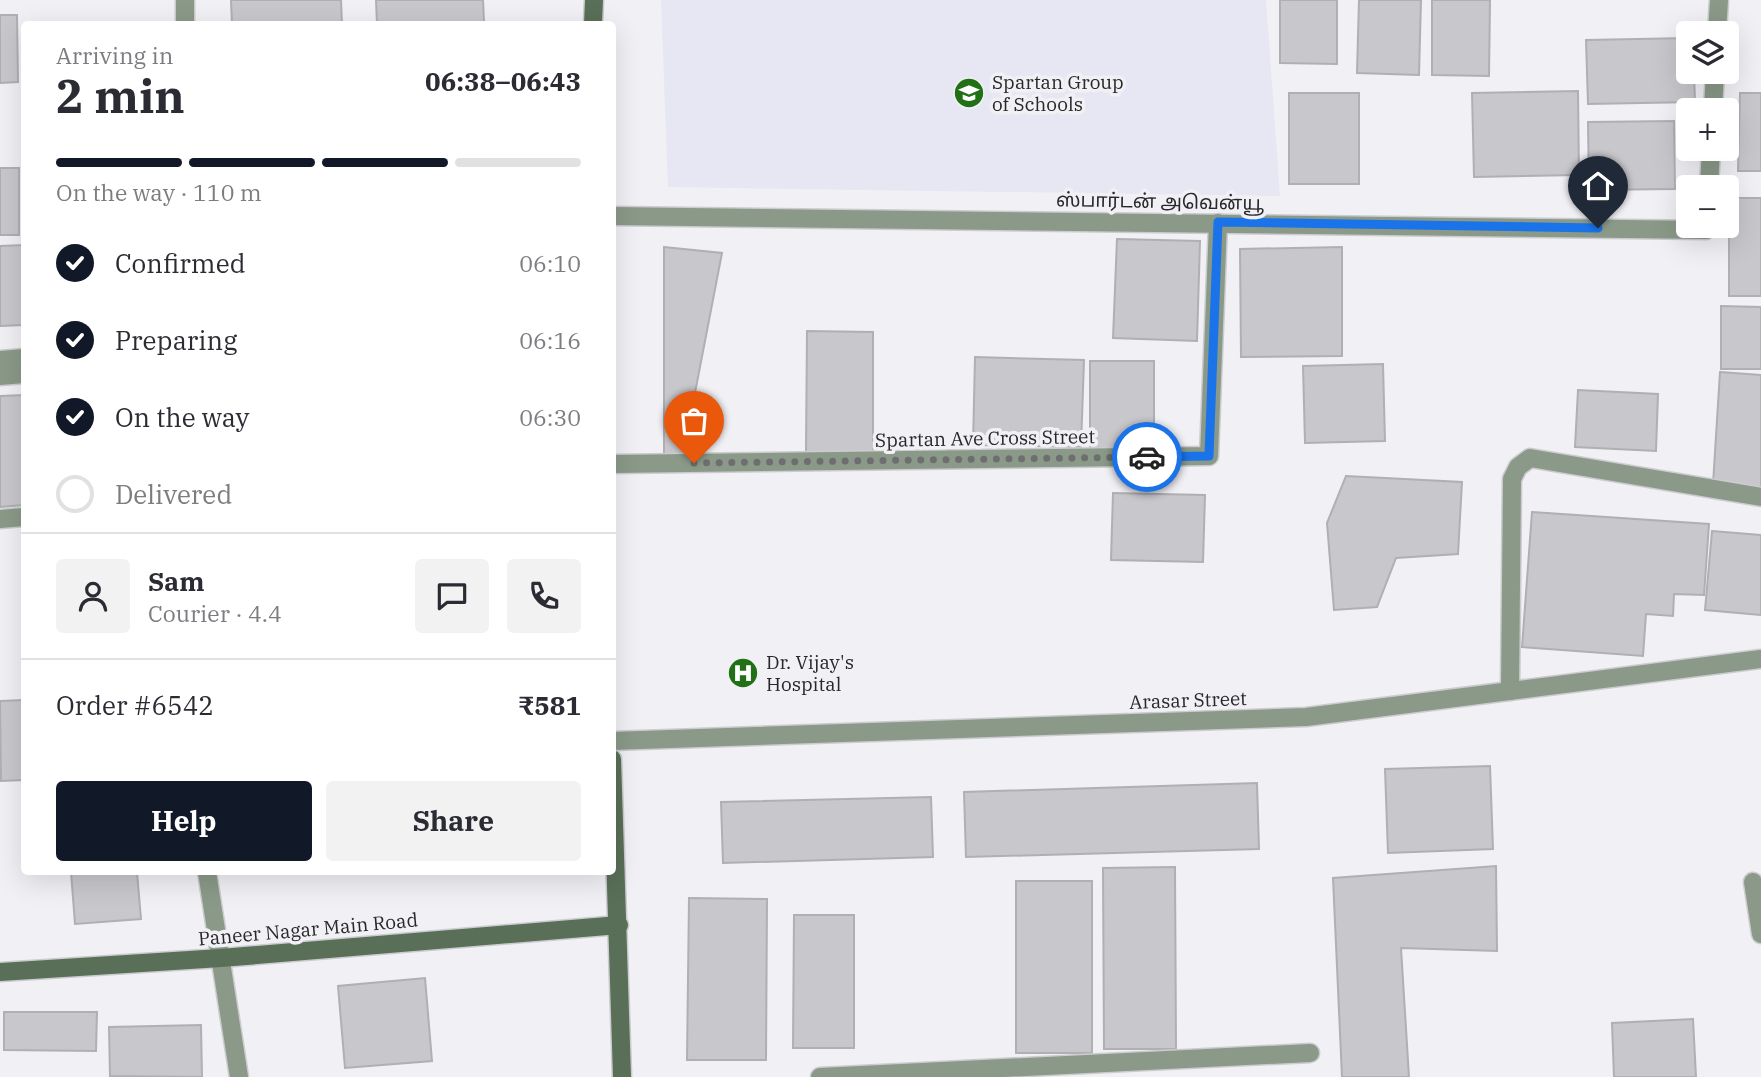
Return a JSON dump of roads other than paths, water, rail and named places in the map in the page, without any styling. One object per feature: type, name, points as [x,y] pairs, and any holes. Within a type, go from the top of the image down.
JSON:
[{"type":"street","points":[[185,0],[185,21]]},
{"type":"street","points":[[593,21],[594,0]]},
{"type":"street","points":[[1718,21],[1719,0]]},
{"type":"street","name":"ஸ்பார்டன் அவென்யூ","points":[[616,216],[1676,228]]},
{"type":"street","name":"Spartan Ave Cross Street","points":[[616,464],[1209,456],[1218,222]]},
{"type":"street","points":[[0,360],[21,358]]},
{"type":"street","points":[[0,376],[21,374]]},
{"type":"street","points":[[1510,691],[1511,479],[1518,467],[1530,458],[1761,497]]},
{"type":"street","points":[[0,519],[21,517]]},
{"type":"street","name":"Arasar Street","points":[[616,741],[1306,718],[1761,659]]},
{"type":"street","points":[[616,854],[622,1077]]},
{"type":"street","points":[[207,875],[239,1077]]},
{"type":"street","points":[[1753,883],[1761,934]]},
{"type":"street","name":"Paneer Nagar Main Road","points":[[0,972],[221,958],[619,925]]},
{"type":"street","points":[[820,1077],[1310,1053]]},
{"type":"place","name":"Spartan Group of Schools","points":[[969,93]]},
{"type":"place","name":"Dr. Vijay's Hospital","points":[[743,673]]}]
